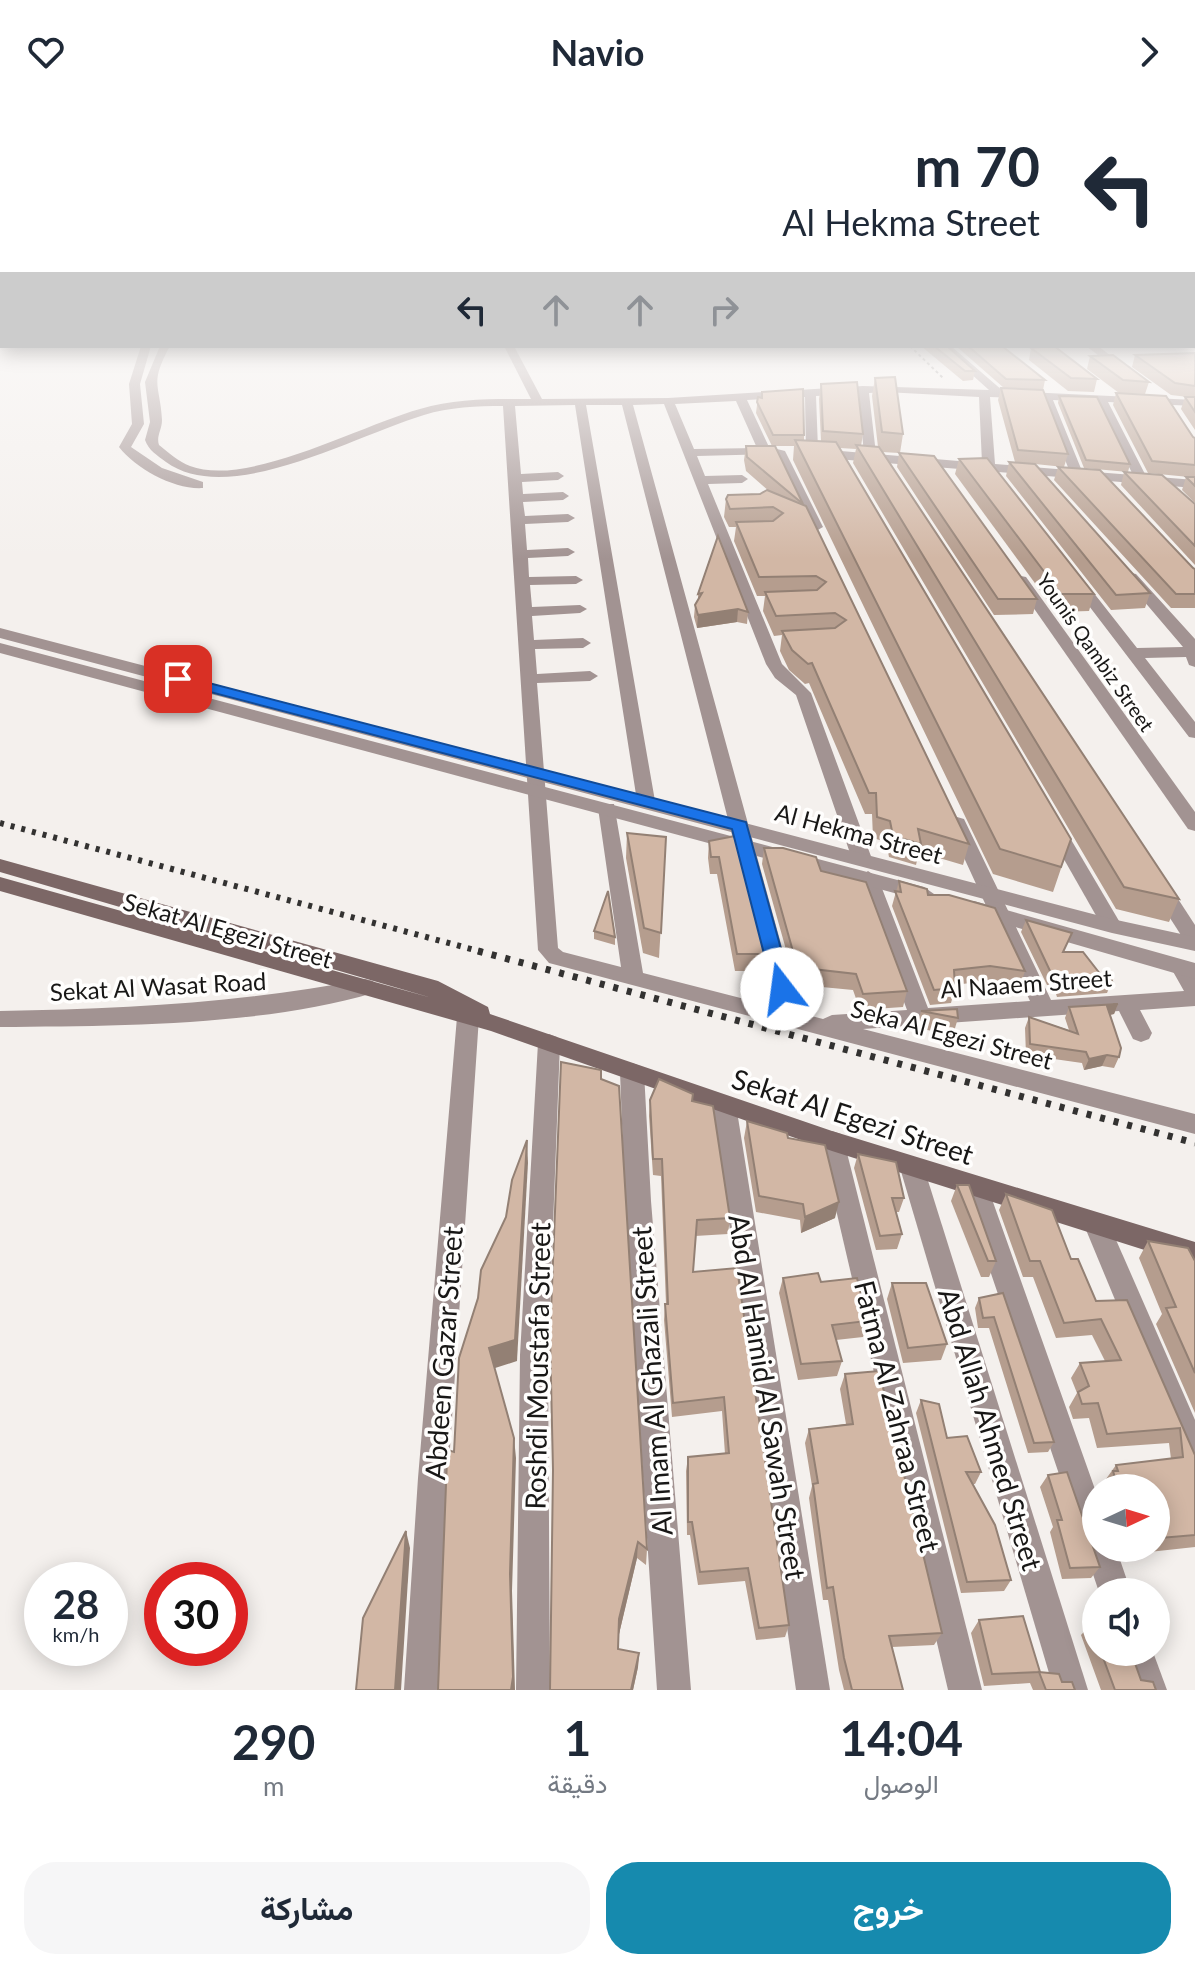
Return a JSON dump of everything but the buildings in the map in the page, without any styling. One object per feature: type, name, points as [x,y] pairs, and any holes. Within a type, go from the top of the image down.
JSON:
[{"type":"main road","name":"Sekat Al Egezi Street","points":[[0,865],[430,987],[496,1024]]},
{"type":"main road","name":"Sekat Al Egezi Street","points":[[0,884],[496,1024],[912,1168],[1195,1254]]},
{"type":"street","points":[[136,411],[138,424],[125,447],[129,454],[168,476],[205,486],[245,484],[302,467],[424,422],[479,411]]},
{"type":"street","points":[[156,411],[158,423],[151,440],[154,447],[175,463],[198,473],[215,475],[253,471],[424,411]]},
{"type":"street","points":[[510,411],[530,679],[534,780]]},
{"type":"street","points":[[581,411],[646,801]]},
{"type":"street","points":[[629,411],[790,1018]]},
{"type":"street","points":[[672,411],[700,480],[718,506],[758,603],[781,675],[803,693],[920,1016]]},
{"type":"street","points":[[753,411],[790,452],[822,541]]},
{"type":"street","points":[[790,452],[803,411]]},
{"type":"street","points":[[867,411],[876,457],[898,484]]},
{"type":"street","points":[[985,411],[989,468],[1002,486]]},
{"type":"street","points":[[1052,411],[1078,476]]},
{"type":"street","points":[[1107,411],[1142,480]]},
{"type":"street","points":[[689,453],[790,452],[843,461],[876,457],[942,469],[989,468],[1042,478],[1078,476],[1195,484]]},
{"type":"street","points":[[516,478],[558,476]]},
{"type":"street","points":[[1103,478],[1119,494]]},
{"type":"street","points":[[700,480],[742,479]]},
{"type":"street","points":[[1163,482],[1173,492]]},
{"type":"street","points":[[517,498],[563,496]]},
{"type":"street","points":[[518,520],[568,518]]},
{"type":"street","points":[[521,554],[568,552]]},
{"type":"street","points":[[1119,563],[1190,643],[1194,655],[1133,653]]},
{"type":"street","points":[[1066,567],[1195,733]]},
{"type":"street","name":"Younis Qambiz Street","points":[[1013,569],[1195,825]]},
{"type":"street","points":[[523,581],[576,580]]},
{"type":"street","points":[[525,612],[580,609]]},
{"type":"street","name":"Al Hekma Street","points":[[0,633],[534,780],[607,808],[742,835]]},
{"type":"street","points":[[527,645],[583,643]]},
{"type":"street","name":"Al Hekma Street","points":[[0,648],[534,780],[646,801],[742,835],[865,869],[1002,917],[1188,970]]},
{"type":"street","points":[[530,679],[590,676]]},
{"type":"street","name":"Seka Al Egezi Street","points":[[534,780],[548,950],[556,958],[1195,1124]]},
{"type":"street","points":[[607,808],[633,978]]},
{"type":"street","points":[[950,808],[1044,1008]]},
{"type":"street","points":[[1049,817],[1112,926]]},
{"type":"street","name":"Al Hekma Street","points":[[865,869],[991,894],[1112,926],[1195,942]]},
{"type":"street","points":[[1153,875],[1195,942]]},
{"type":"street","points":[[1188,970],[1195,991]]},
{"type":"street","name":"Sekat Al Wasat Road","points":[[0,1019],[118,1018],[208,1012],[305,1000],[365,987]]},
{"type":"street","name":"Al Naaem Street","points":[[813,1024],[1195,998]]},
{"type":"street","points":[[1126,1003],[1141,1033]]},
{"type":"street","name":"Abdeen Gazar Street","points":[[421,1690],[433,1478],[468,1017]]},
{"type":"street","name":"Roshdi Moustafa Street","points":[[533,1690],[534,1355],[549,1043]]},
{"type":"street","name":"Al Imam Al Ghazali Street","points":[[632,1072],[639,1216],[674,1690]]},
{"type":"street","name":"Abd Al Hamid Al Sawah Street","points":[[724,1105],[813,1690]]},
{"type":"street","name":"Fatma Al Zahraa Street","points":[[832,1141],[965,1690]]},
{"type":"street","name":"Abd Allah Ahmed Street","points":[[912,1168],[1071,1690]]},
{"type":"street","points":[[975,1188],[1082,1496]]},
{"type":"street","points":[[1097,1225],[1195,1455]]},
{"type":"street","points":[[1141,1666],[1150,1690]]},
{"type":"railway","points":[[0,823],[486,953]]},
{"type":"railway","points":[[478,951],[1195,1143]]},
{"type":"route","points":[[178,679],[740,826],[782,989]]}]
